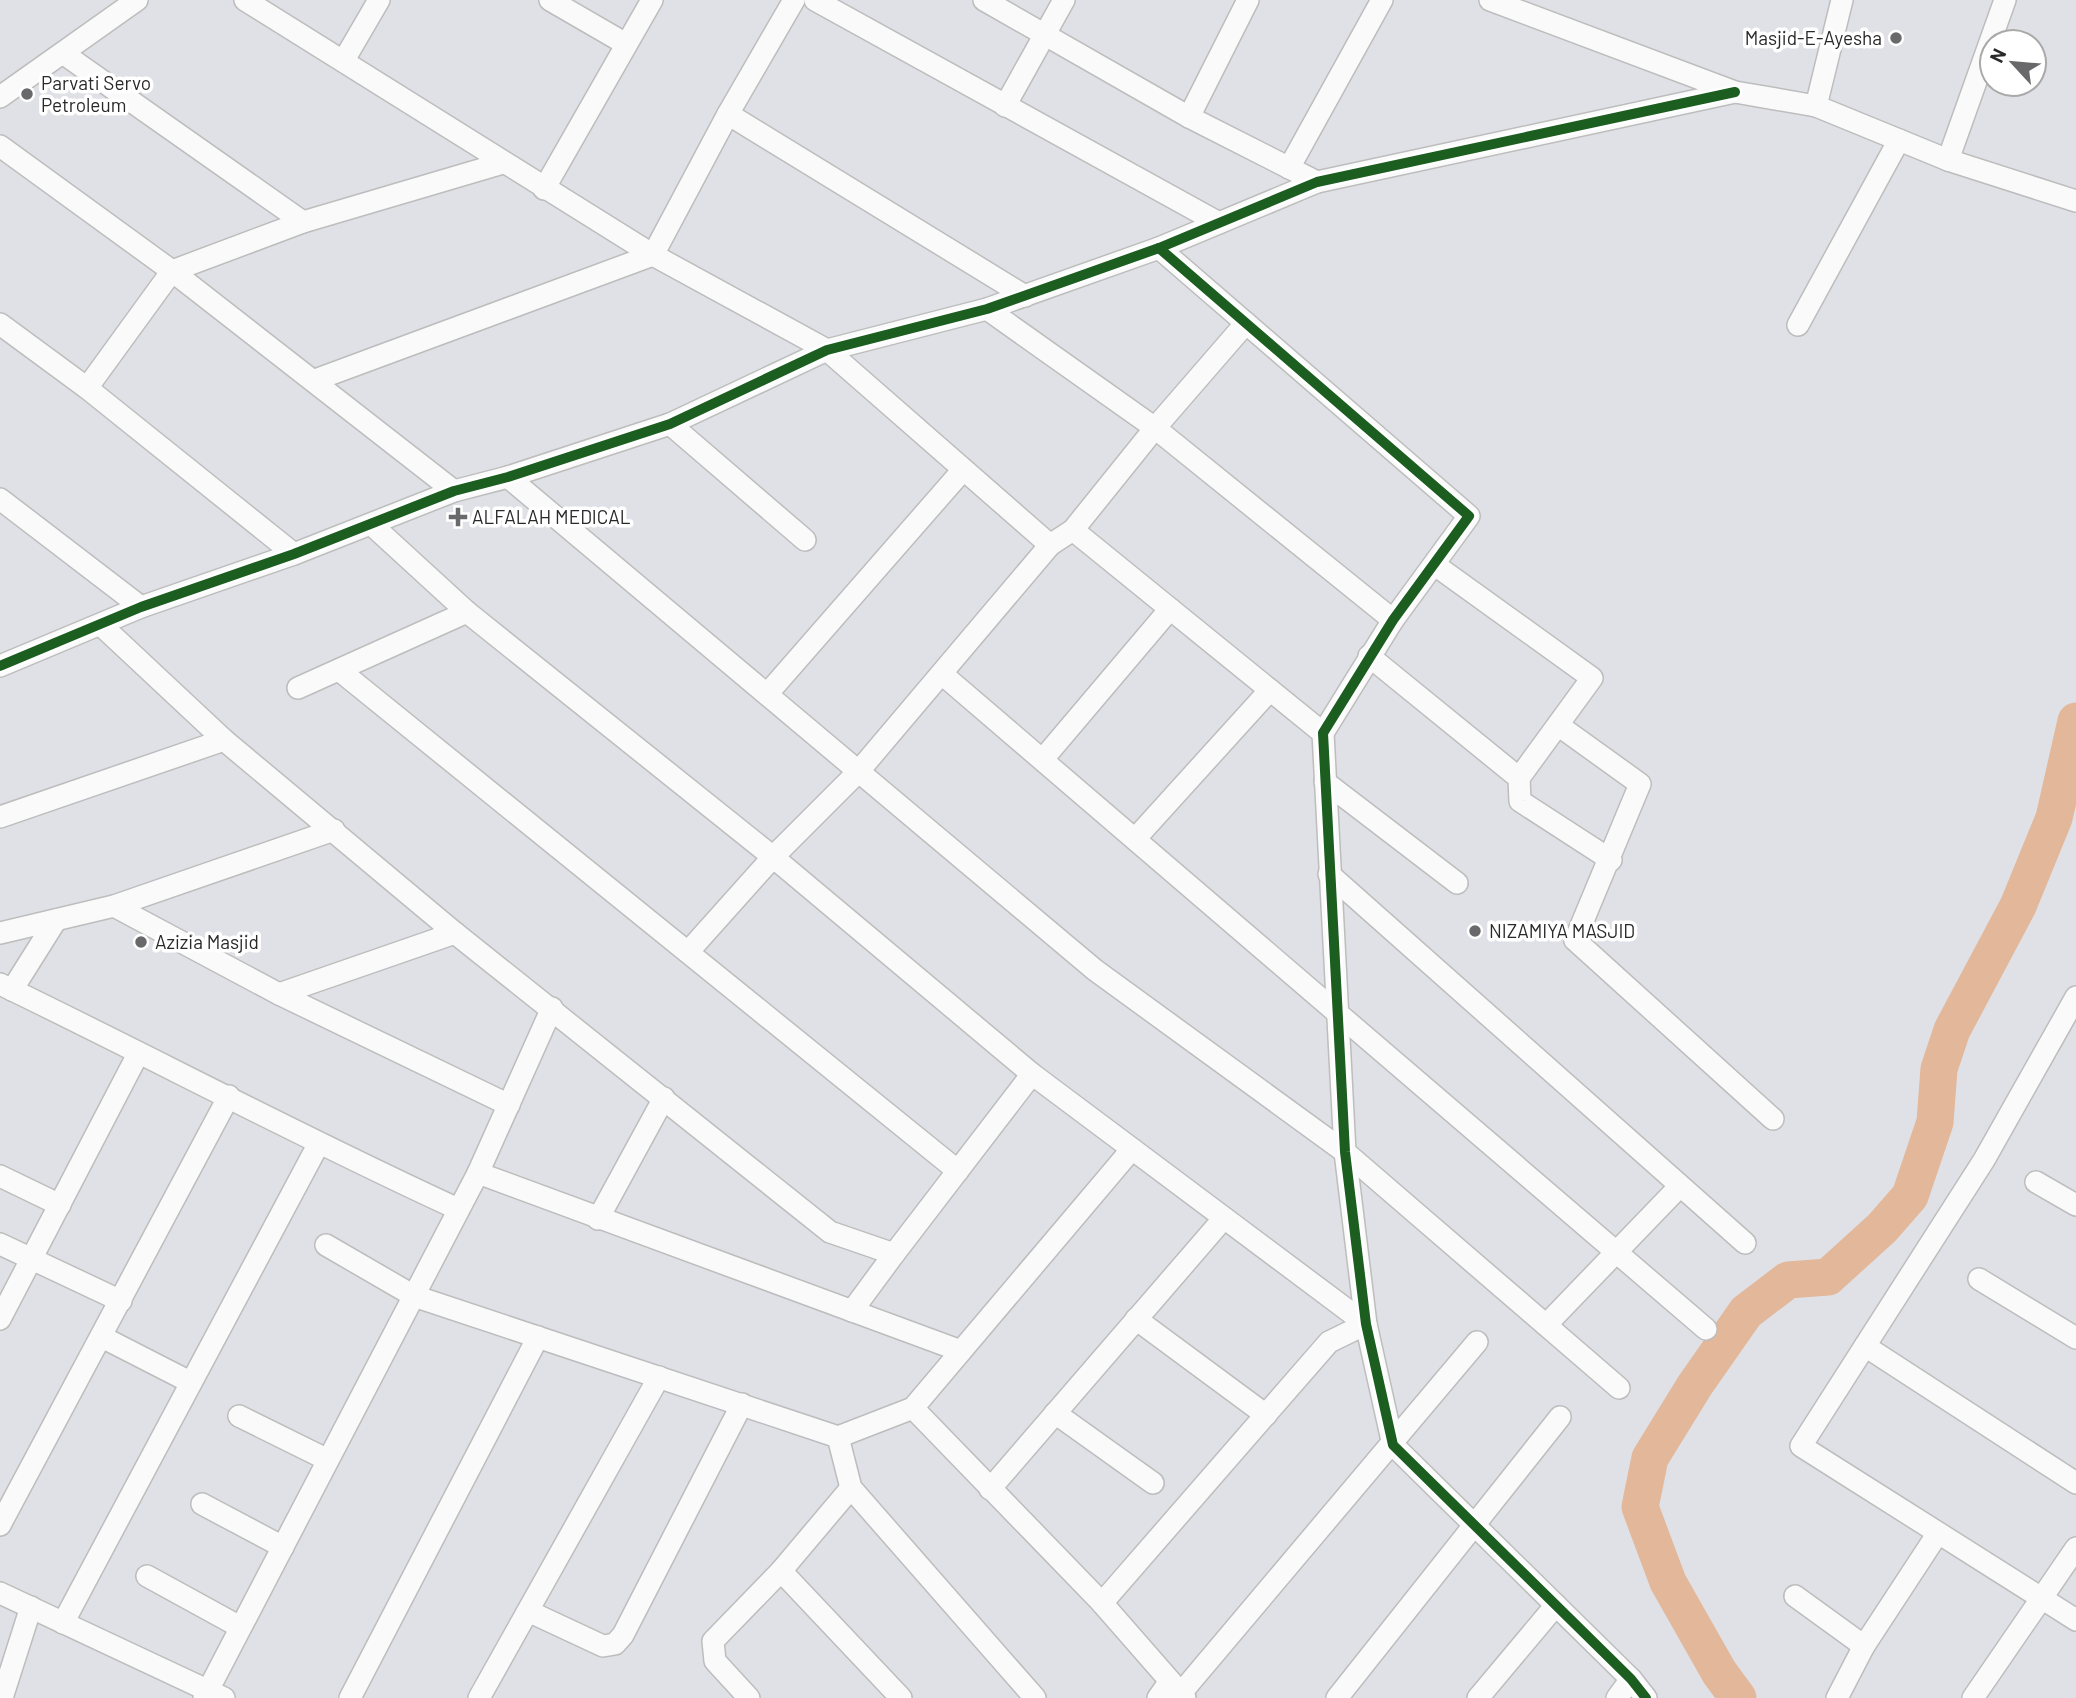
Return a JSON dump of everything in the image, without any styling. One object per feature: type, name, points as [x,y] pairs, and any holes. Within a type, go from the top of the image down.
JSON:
[{"type":"street","points":[[0,97],[137,0]]},
{"type":"street","points":[[245,0],[653,255],[827,350],[1049,545]]},
{"type":"street","points":[[344,60],[379,0]]},
{"type":"street","points":[[550,0],[626,44]]},
{"type":"street","points":[[544,189],[652,0]]},
{"type":"street","points":[[315,380],[653,255],[728,114],[794,0]]},
{"type":"street","points":[[816,0],[1219,223]]},
{"type":"street","points":[[984,0],[1189,117],[1317,182]]},
{"type":"street","points":[[1005,106],[1063,0]]},
{"type":"street","points":[[1189,117],[1248,0]]},
{"type":"street","points":[[1289,168],[1382,0]]},
{"type":"street","points":[[1490,0],[1735,92],[1816,106],[1948,160],[2076,201]]},
{"type":"street","points":[[1816,106],[1842,0]]},
{"type":"street","points":[[1948,160],[2005,0]]},
{"type":"street","points":[[64,54],[303,222]]},
{"type":"street","points":[[0,666],[141,607],[294,554],[454,491],[508,477],[670,424],[827,350],[987,309],[1025,296],[1160,248],[1317,182],[1735,92]]},
{"type":"street","points":[[728,114],[1025,296]]},
{"type":"street","points":[[1798,325],[1899,140]]},
{"type":"street","points":[[0,146],[172,271],[454,491]]},
{"type":"street","points":[[87,388],[172,271],[303,222],[503,163]]},
{"type":"street","points":[[1160,248],[1469,516],[1393,620],[1322,733],[1335,1010],[1345,1152],[1366,1324],[1393,1445],[1477,1525],[1631,1679],[1646,1698]]},
{"type":"street","points":[[987,309],[1155,428],[1393,620]]},
{"type":"street","points":[[688,953],[773,857],[858,772],[1049,545],[1073,530],[1155,428],[1246,323]]},
{"type":"street","points":[[0,324],[87,388],[294,554]]},
{"type":"street","points":[[670,424],[805,540]]},
{"type":"street","points":[[768,693],[962,471]]},
{"type":"street","points":[[508,477],[1095,970],[1345,1152],[1619,1388]]},
{"type":"street","points":[[0,499],[141,607]]},
{"type":"street","points":[[372,525],[467,612],[773,857],[1032,1073],[1366,1324]]},
{"type":"street","points":[[1073,530],[1322,733]]},
{"type":"street","points":[[1435,565],[1592,678],[1519,778],[1520,801],[1611,860]]},
{"type":"street","points":[[1043,759],[1170,609]]},
{"type":"street","points":[[298,688],[467,612]]},
{"type":"street","points":[[101,625],[224,740],[455,933],[830,1232],[894,1254]]},
{"type":"street","points":[[1369,656],[1519,778]]},
{"type":"street","points":[[339,670],[958,1171]]},
{"type":"street","points":[[942,674],[1706,1329]]},
{"type":"street","points":[[1135,839],[1270,690]]},
{"type":"street","points":[[1558,725],[1640,784],[1576,940],[1773,1119]]},
{"type":"street","points":[[0,817],[224,740]]},
{"type":"street","points":[[1325,782],[1457,883]]},
{"type":"street","points":[[0,933],[114,906],[334,830]]},
{"type":"street","points":[[1329,874],[1745,1243]]},
{"type":"street","points":[[114,906],[279,995],[509,1105]]},
{"type":"street","points":[[56,920],[6,987],[138,1054],[229,1096],[318,1144],[458,1209]]},
{"type":"street","points":[[279,995],[455,933]]},
{"type":"street","points":[[2076,997],[1984,1160],[1801,1446],[2076,1620]]},
{"type":"street","points":[[0,1593],[212,1696],[240,1627],[478,1173],[552,1008]]},
{"type":"street","points":[[0,1319],[138,1054]]},
{"type":"street","points":[[852,1311],[1032,1073]]},
{"type":"street","points":[[0,1525],[229,1096]]},
{"type":"street","points":[[598,1219],[664,1098]]},
{"type":"street","points":[[63,1623],[318,1144]]},
{"type":"street","points":[[326,1245],[414,1296],[838,1437],[913,1409],[1132,1149]]},
{"type":"street","points":[[478,1173],[961,1351]]},
{"type":"street","points":[[0,1176],[60,1205]]},
{"type":"street","points":[[2036,1182],[2076,1205]]},
{"type":"street","points":[[1546,1325],[1680,1186]]},
{"type":"street","points":[[990,1489],[1224,1217]]},
{"type":"street","points":[[0,1244],[121,1301]]},
{"type":"street","points":[[1979,1279],[2076,1338]]},
{"type":"street","points":[[1136,1319],[1266,1415]]},
{"type":"street","points":[[1102,1603],[1329,1342],[1366,1324]]},
{"type":"street","points":[[350,1698],[538,1337]]},
{"type":"street","points":[[102,1338],[190,1382]]},
{"type":"street","points":[[913,1409],[1102,1603],[1173,1693],[1393,1445],[1477,1342]]},
{"type":"street","points":[[1865,1346],[2076,1483]]},
{"type":"street","points":[[487,1695],[528,1611],[659,1377]]},
{"type":"street","points":[[528,1611],[603,1646],[615,1644],[624,1635],[741,1404]]},
{"type":"street","points":[[1055,1413],[1153,1483]]},
{"type":"street","points":[[239,1416],[328,1460]]},
{"type":"street","points":[[1337,1698],[1477,1525],[1560,1416]]},
{"type":"street","points":[[838,1437],[851,1488],[1035,1698]]},
{"type":"street","points":[[749,1698],[715,1661],[713,1642],[781,1571],[851,1488]]},
{"type":"street","points":[[202,1504],[283,1547]]},
{"type":"street","points":[[1837,1698],[1864,1646],[1938,1533]]},
{"type":"street","points":[[1975,1698],[2076,1548]]},
{"type":"street","points":[[781,1571],[901,1698]]},
{"type":"street","points":[[147,1576],[240,1627]]},
{"type":"street","points":[[1795,1595],[1864,1646]]},
{"type":"street","points":[[1478,1698],[1556,1605]]},
{"type":"street","points":[[2,1698],[31,1607]]},
{"type":"street","points":[[1617,1698],[1631,1679]]},
{"type":"waterway","points":[[1738,1698],[1719,1672],[1668,1582],[1640,1507],[1650,1458],[1695,1385],[1746,1312],[1788,1280],[1828,1277],[1882,1228],[1910,1196],[1935,1122],[1939,1069],[1952,1030],[2018,906],[2054,818],[2076,721]]},
{"type":"cycle path","points":[[0,666],[141,607],[294,554],[454,491],[508,477],[670,424],[827,350],[987,309],[1159,248],[1317,182],[1735,92]]},
{"type":"cycle path","points":[[1159,248],[1469,516],[1393,620],[1323,733],[1345,1152],[1366,1324],[1393,1445],[1631,1679],[1646,1698]]},
{"type":"place","name":"Masjid-E-Ayesha","points":[[1896,38]]},
{"type":"place","name":"Parvati Servo Petroleum","points":[[27,94]]},
{"type":"place","name":"ALFALAH MEDICAL","points":[[458,517]]},
{"type":"place","name":"NIZAMIYA MASJID","points":[[1475,931]]},
{"type":"place","name":"Azizia Masjid","points":[[141,942]]}]
